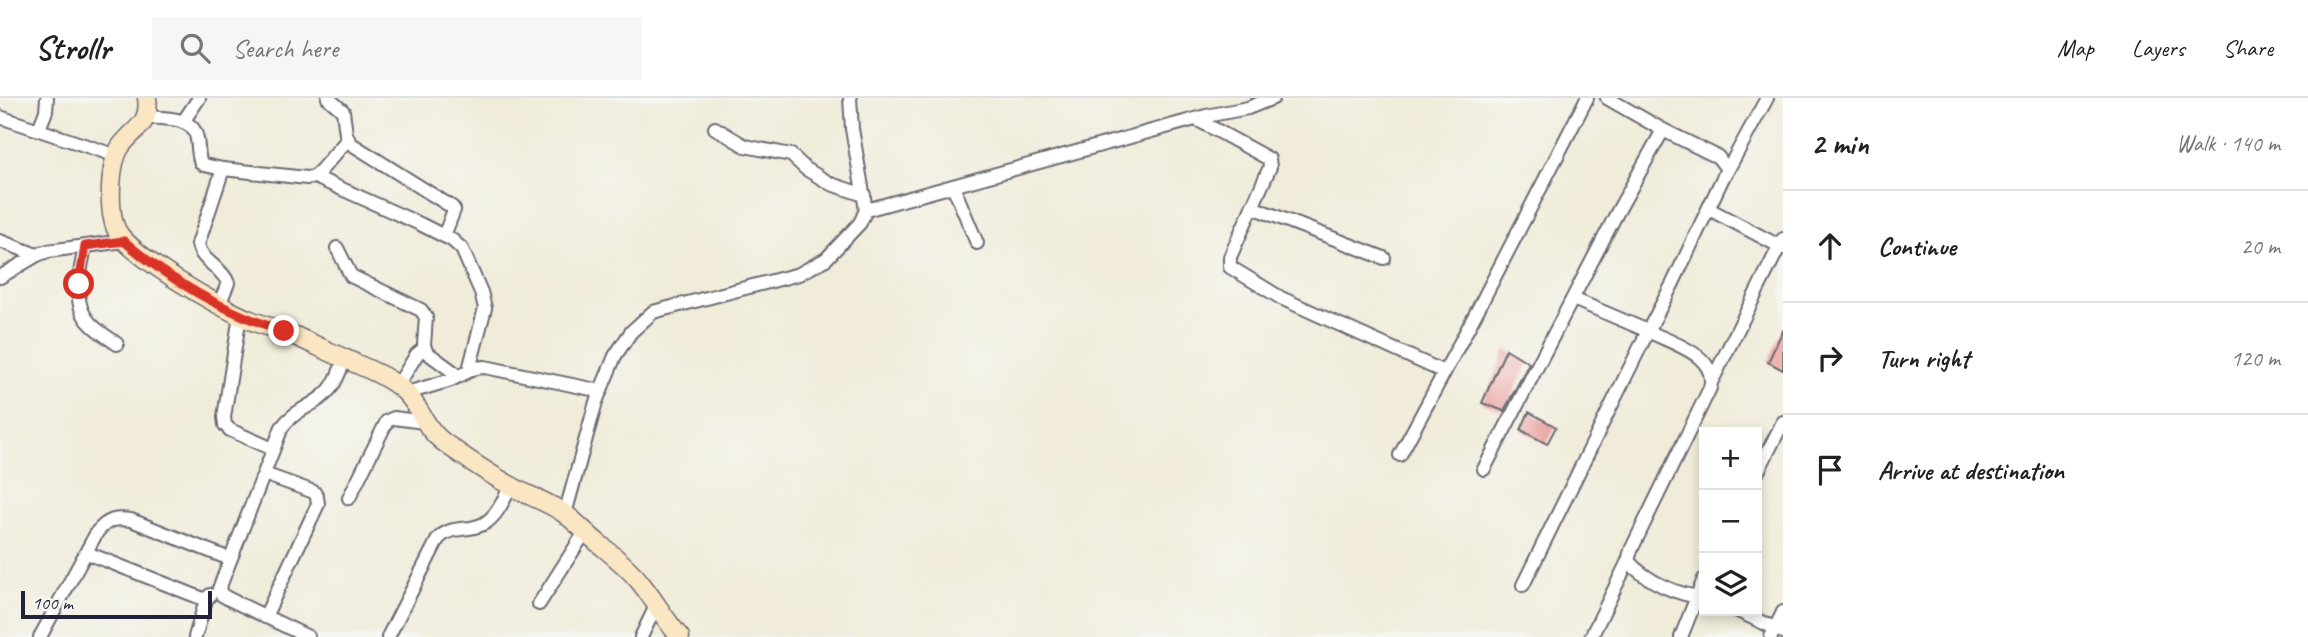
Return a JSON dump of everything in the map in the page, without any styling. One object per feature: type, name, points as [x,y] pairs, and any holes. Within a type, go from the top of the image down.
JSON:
[{"type":"street","points":[[40,129],[47,98]]},
{"type":"street","points":[[147,98],[146,117],[137,131],[121,146],[117,156],[111,198],[112,214],[116,230],[124,241],[219,305],[248,320],[284,331],[402,389],[424,422],[441,440],[511,486],[565,514],[632,574],[680,637]]},
{"type":"street","points":[[183,122],[199,98]]},
{"type":"street","points":[[328,98],[343,111],[347,140],[452,207],[454,210],[444,236]]},
{"type":"street","points":[[565,514],[600,391],[615,356],[631,332],[653,312],[799,274],[827,259],[853,233],[866,210],[852,129],[850,98]]},
{"type":"street","points":[[866,210],[1196,119],[1248,108],[1272,98]]},
{"type":"street","points":[[1400,455],[1587,98]]},
{"type":"street","points":[[1607,98],[1718,158],[1725,165],[1727,173]]},
{"type":"street","points":[[1523,584],[1766,98]]},
{"type":"street","points":[[0,117],[117,156]]},
{"type":"street","points":[[146,117],[183,122],[194,129],[201,163],[204,165],[316,177],[444,236],[462,249],[484,299],[485,308],[464,373]]},
{"type":"street","points":[[1196,119],[1269,159],[1270,167],[1230,257],[1230,267],[1281,298],[1444,372]]},
{"type":"street","points":[[715,128],[745,146],[791,155],[806,169],[831,184],[864,195]]},
{"type":"street","points":[[1484,469],[1663,130]]},
{"type":"street","points":[[316,177],[347,140]]},
{"type":"street","points":[[219,305],[228,283],[221,272],[203,256],[198,244],[223,169]]},
{"type":"street","points":[[953,186],[977,243]]},
{"type":"street","points":[[1252,207],[1384,258]]},
{"type":"street","points":[[1591,637],[1713,379],[1782,244],[1709,209]]},
{"type":"street","points":[[0,241],[37,255]]},
{"type":"street","points":[[0,277],[48,251],[124,241]]},
{"type":"street","points":[[85,246],[72,297],[89,323],[117,344]]},
{"type":"street","points":[[337,247],[352,276],[421,310],[426,317],[425,348]]},
{"type":"street","points":[[1573,299],[1648,331],[1700,358],[1711,371],[1713,379]]},
{"type":"street","points":[[240,315],[225,425],[230,430],[273,449]]},
{"type":"street","points":[[425,348],[464,373]]},
{"type":"street","points":[[402,389],[417,354],[425,348]]},
{"type":"street","points":[[195,637],[206,600],[219,589],[282,426],[290,416],[331,388],[345,359]]},
{"type":"street","points":[[402,389],[492,368],[600,391]]},
{"type":"street","points":[[349,498],[387,421],[394,418],[424,422]]},
{"type":"street","points":[[1762,464],[1783,422]]},
{"type":"street","points":[[264,474],[314,492],[318,504],[265,617]]},
{"type":"street","points":[[388,637],[438,540],[451,530],[483,525],[492,518],[511,486]]},
{"type":"street","points":[[40,637],[105,522],[118,518],[131,520],[230,559]]},
{"type":"street","points":[[539,604],[585,532]]},
{"type":"street","points":[[88,553],[206,600]]},
{"type":"street","points":[[1628,561],[1634,568],[1664,586],[1699,597]]},
{"type":"street","points":[[219,589],[222,595],[229,599],[309,637]]},
{"type":"street","points":[[1681,637],[1699,599]]},
{"type":"street","points":[[641,637],[656,606]]},
{"type":"street","points":[[1747,616],[1776,632],[1783,611]]},
{"type":"building","points":[[1783,330],[1783,370],[1768,362]]},
{"type":"building","points":[[1506,349],[1529,363],[1504,411],[1482,403]]},
{"type":"building","points":[[1529,412],[1556,427],[1547,444],[1521,430]]},
{"type":"route","points":[[79,284],[85,246],[124,241],[135,251],[219,305],[248,320],[284,331]]}]
